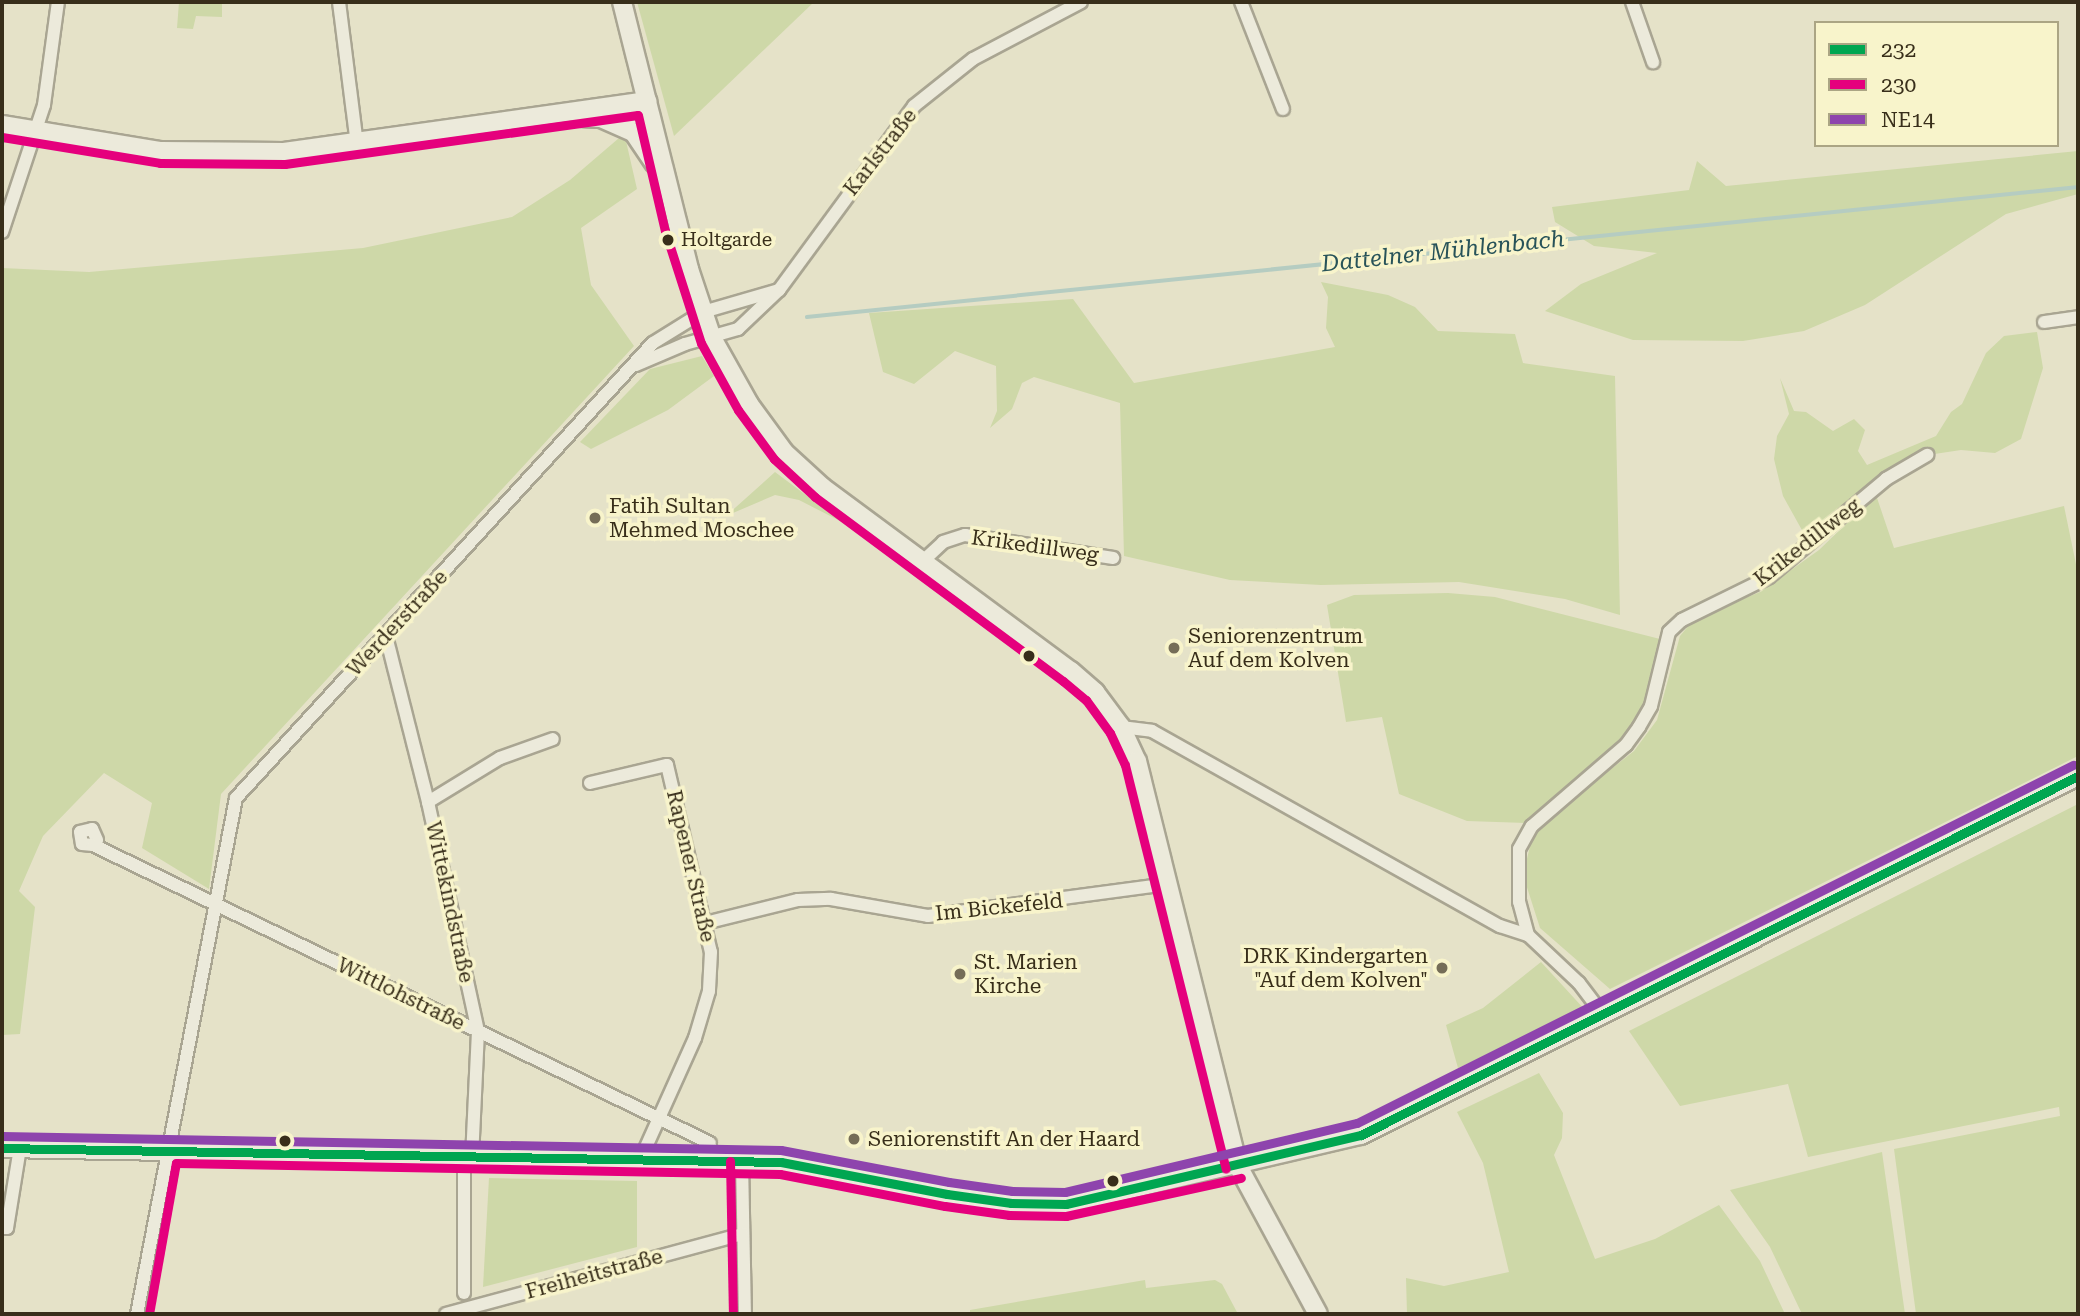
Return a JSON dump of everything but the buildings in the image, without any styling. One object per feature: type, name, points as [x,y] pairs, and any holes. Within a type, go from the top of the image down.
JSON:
[{"type":"street","points":[[2,232],[36,133],[52,68],[58,2]]},
{"type":"street","points":[[339,2],[357,145]]},
{"type":"street","points":[[622,2],[667,189],[703,312],[712,338],[749,404],[783,452],[822,487],[1071,671],[1095,692],[1121,727],[1137,761],[1238,1167],[1318,1314]]},
{"type":"street","name":"Karlstraße","points":[[712,338],[738,329],[779,290],[914,106],[973,60],[1081,2]]},
{"type":"street","points":[[1241,2],[1283,109]]},
{"type":"street","points":[[1632,2],[1653,62]]},
{"type":"street","points":[[2,125],[98,144],[206,153],[357,145],[562,116],[648,107]]},
{"type":"street","points":[[562,116],[601,118],[648,107]]},
{"type":"street","points":[[601,118],[634,133],[667,189]]},
{"type":"street","points":[[703,312],[779,290]]},
{"type":"street","name":"Werderstraße","points":[[137,1314],[166,1151],[236,798],[653,342],[703,312]]},
{"type":"street","points":[[2044,322],[2078,317]]},
{"type":"street","name":"Werderstraße","points":[[631,368],[685,344],[712,338]]},
{"type":"street","name":"Krikedillweg","points":[[1528,935],[1519,902],[1519,849],[1532,826],[1619,752],[1640,727],[1651,706],[1669,632],[1682,620],[1769,577],[1886,479],[1927,455]]},
{"type":"street","name":"Krikedillweg","points":[[924,560],[943,542],[965,535],[1113,558]]},
{"type":"street","name":"Wittekindstraße","points":[[386,636],[428,802],[478,1031],[472,1156],[464,1168],[464,1293]]},
{"type":"street","points":[[1121,727],[1152,731],[1500,926],[1528,935],[1578,983],[1604,1016]]},
{"type":"street","name":"Wittekindstraße","points":[[428,802],[500,758],[553,739]]},
{"type":"street","name":"Rapener Straße","points":[[590,783],[667,765],[711,952],[709,991],[695,1038],[641,1158]]},
{"type":"street","points":[[2,1148],[781,1162],[1011,1203],[1066,1204],[1238,1167],[1361,1135],[1604,1016],[2078,776]]},
{"type":"street","name":"Wittlohstraße","points":[[93,845],[710,1143]]},
{"type":"street","name":"Im Bickefeld","points":[[705,923],[798,900],[831,899],[928,916],[1169,884]]},
{"type":"street","points":[[4,1243],[4,1228],[20,1148]]},
{"type":"street","points":[[742,1161],[745,1314]]},
{"type":"street","name":"Freiheitstraße","points":[[446,1314],[742,1234]]},
{"type":"green space","points":[[179,2],[222,2],[222,17],[196,16],[193,29],[177,28]]},
{"type":"green space","points":[[637,2],[814,2],[674,136]]},
{"type":"green space","points":[[619,138],[626,141],[637,189],[581,228],[591,285],[634,346],[221,794],[209,889],[142,848],[152,803],[104,773],[43,836],[19,891],[35,907],[20,1034],[2,1035],[2,268],[89,272],[363,248],[512,217],[570,180]]},
{"type":"green space","points":[[2078,151],[2078,194],[2006,214],[1865,305],[1804,331],[1743,341],[1633,340],[1545,311],[1581,284],[1657,253],[1594,246],[1555,222],[1552,207],[1689,190],[1697,161],[1726,186]]},
{"type":"green space","points":[[1321,282],[1388,295],[1415,307],[1438,331],[1515,334],[1523,363],[1615,376],[1620,615],[1565,599],[1459,582],[1321,585],[1230,580],[1124,556],[1120,403],[1034,377],[1022,383],[1012,409],[990,428],[997,411],[996,366],[955,351],[914,384],[883,372],[869,313],[1073,299],[1134,383],[1335,347],[1326,328],[1328,297]]},
{"type":"green space","points":[[2037,332],[2043,368],[2021,439],[1995,453],[1961,450],[1908,458],[1808,541],[1783,496],[1774,459],[1777,436],[1789,414],[1780,378],[1794,411],[1806,412],[1833,431],[1854,419],[1865,430],[1858,451],[1867,465],[1936,436],[1951,412],[1962,404],[1986,353],[2004,336]]},
{"type":"green space","points":[[702,356],[714,376],[668,410],[591,449],[580,442],[650,369]]},
{"type":"green space","points":[[775,472],[842,522],[799,500],[775,495],[726,516]]},
{"type":"green space","points":[[1876,495],[1894,548],[2064,506],[2078,574],[2078,756],[1610,989],[1540,928],[1523,875],[1534,830],[1634,751],[1657,720],[1680,636],[1694,619],[1760,592],[1819,550]]},
{"type":"green space","points":[[1448,593],[1495,597],[1660,639],[1644,709],[1634,732],[1527,823],[1467,821],[1399,794],[1382,717],[1346,722],[1327,605],[1354,595]]},
{"type":"green space","points":[[2078,804],[2078,1314],[1916,1314],[1894,1149],[2060,1116],[2059,1107],[1808,1157],[1788,1084],[1680,1106],[1629,1031]]},
{"type":"green space","points":[[1541,962],[1586,1011],[1458,1068],[1446,1025],[1483,1008]]},
{"type":"green space","points":[[1539,1073],[1563,1113],[1562,1138],[1554,1155],[1595,1259],[1655,1239],[1719,1205],[1760,1261],[1785,1314],[1407,1314],[1406,1278],[1444,1286],[1509,1272],[1483,1163],[1457,1112]]},
{"type":"green space","points":[[1882,1152],[1905,1314],[1802,1314],[1770,1247],[1730,1190]]},
{"type":"green space","points":[[489,1178],[637,1181],[637,1247],[483,1287]]},
{"type":"green space","points":[[1145,1280],[1146,1288],[1215,1280],[1222,1284],[1238,1314],[970,1314],[970,1310]]},
{"type":"waterway","name":"Dattelner Mühlenbach","points":[[807,317],[2078,187]]},
{"type":"transit line","name":"230","points":[[2,137],[160,163],[285,164],[638,115],[665,231],[701,343],[738,410],[774,459],[815,497],[1063,681],[1086,700],[1110,733],[1125,765],[1226,1169]]},
{"type":"transit line","name":"NE14","points":[[2,1136],[781,1150],[949,1182],[1012,1191],[1065,1192],[1357,1123],[2073,765]]},
{"type":"transit line","name":"232","points":[[2,1148],[781,1162],[947,1194],[1011,1203],[1066,1204],[1361,1135],[2078,776]]},
{"type":"transit line","name":"230","points":[[730,1161],[733,1314]]},
{"type":"transit line","name":"230","points":[[149,1314],[176,1163],[780,1174],[945,1206],[1009,1215],[1066,1216],[1241,1178]]},
{"type":"place","name":"Holtgarde","points":[[668,240]]},
{"type":"place","name":"Fatih Sultan Mehmed Moschee","points":[[595,518]]},
{"type":"place","name":"Seniorenzentrum Auf dem Kolven","points":[[1174,648]]},
{"type":"place","name":"DRK Kindergarten \"Auf dem Kolven\"","points":[[1442,968]]},
{"type":"place","name":"St. Marien Kirche","points":[[960,974]]},
{"type":"place","name":"Seniorenstift An der Haard","points":[[854,1139]]}]
